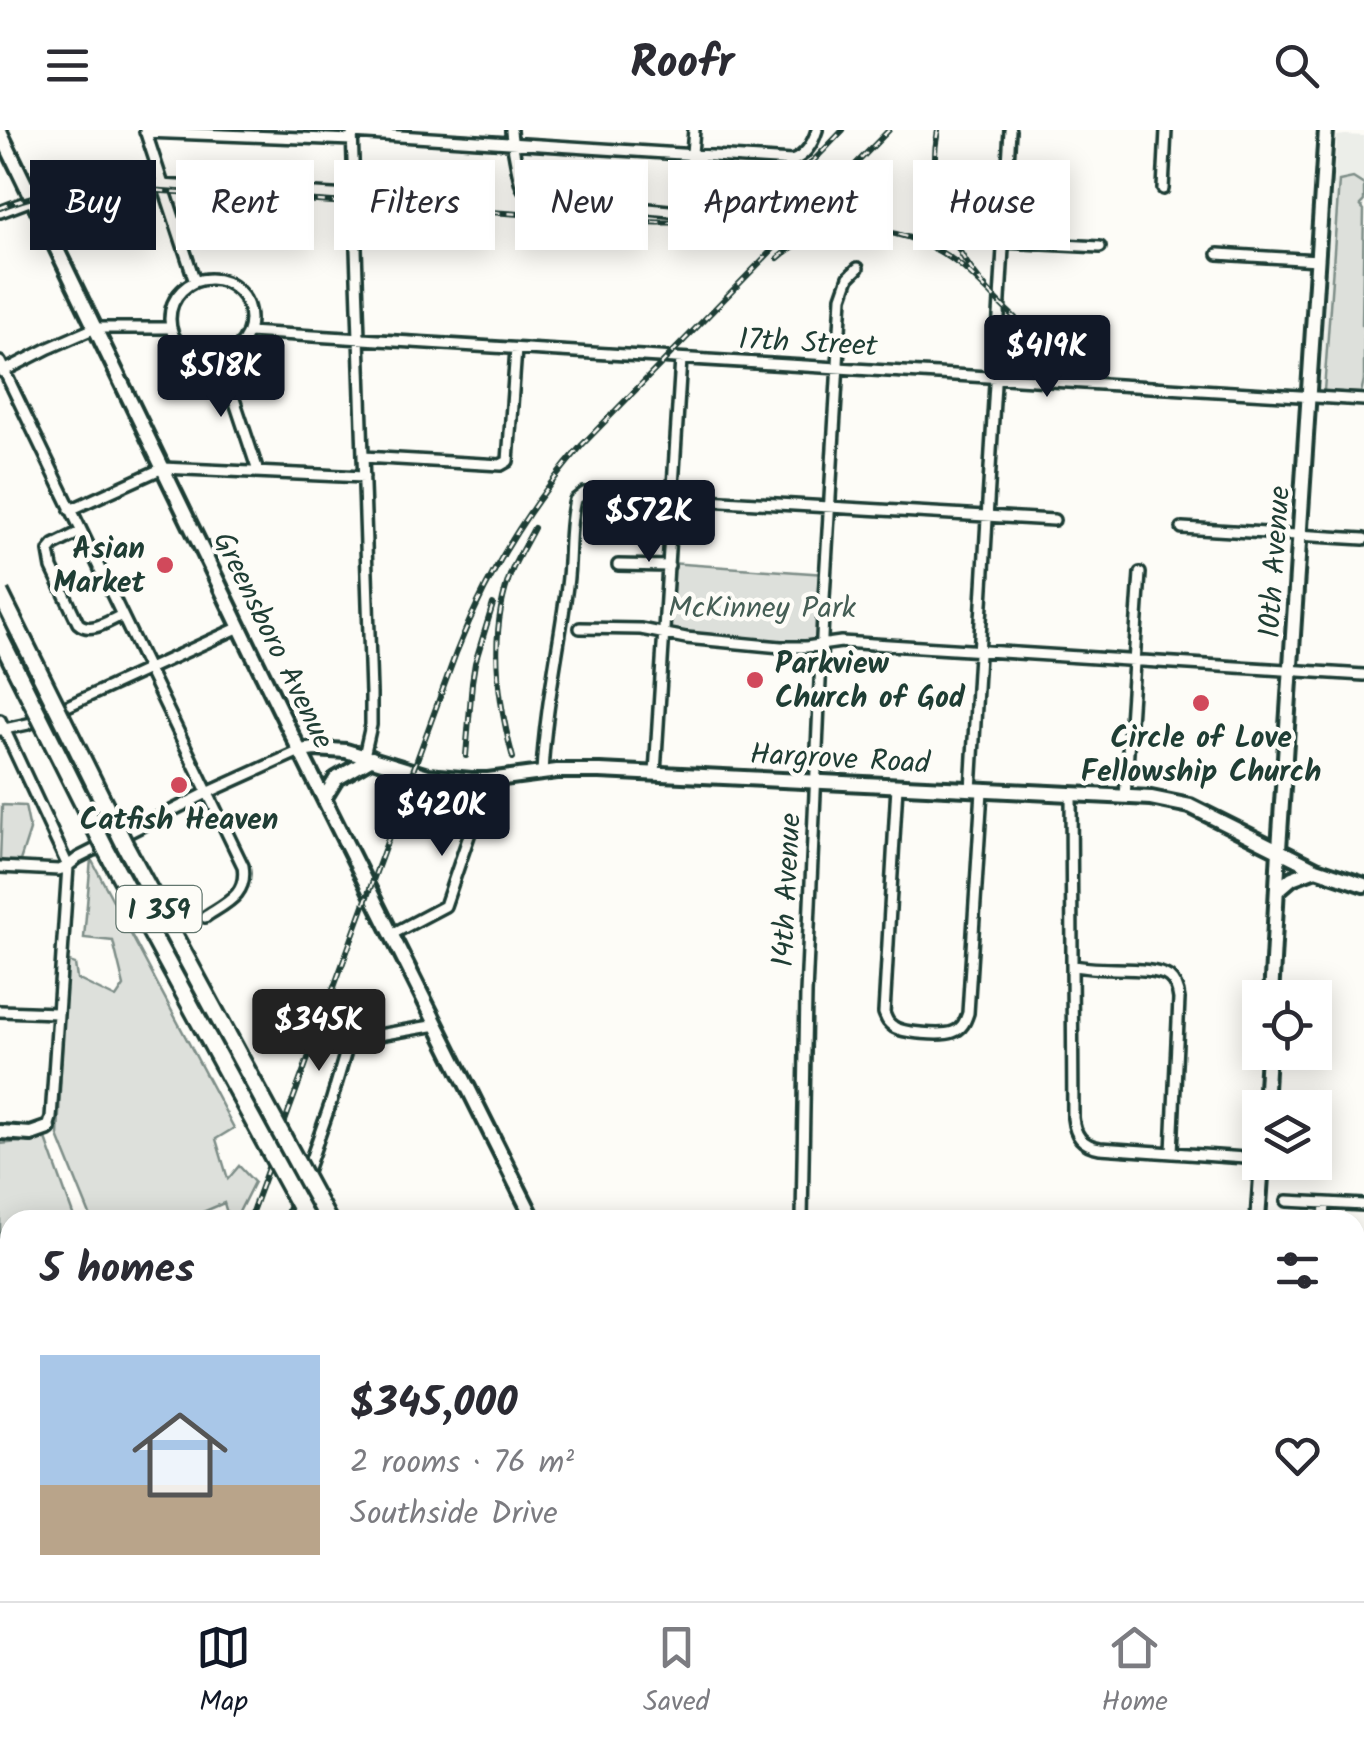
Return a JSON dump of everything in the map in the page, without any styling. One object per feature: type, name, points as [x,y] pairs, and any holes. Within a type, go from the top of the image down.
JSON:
[{"type":"highway","name":"I 359","points":[[0,593],[125,845],[323,1210]]},
{"type":"highway","name":"I 359","points":[[0,638],[106,850],[301,1210]]},
{"type":"main road","name":"10th Avenue","points":[[1272,980],[1326,130]]},
{"type":"main road","name":"Greensboro Avenue","points":[[0,132],[30,193]]},
{"type":"main road","name":"Greensboro Avenue","points":[[57,250],[300,751],[529,1210]]},
{"type":"main road","name":"Hargrove Road","points":[[300,751],[327,749],[428,776],[488,780],[572,771],[1150,798],[1185,805],[1316,869],[1364,885]]},
{"type":"main road","points":[[325,797],[336,779],[368,757]]},
{"type":"main road","points":[[1277,891],[1292,878],[1316,869]]},
{"type":"main road","points":[[0,1132],[31,1134],[48,1128]]},
{"type":"main road","points":[[1259,1210],[1260,1180]]},
{"type":"street","points":[[511,130],[521,187],[527,193],[680,212],[688,198],[694,130]]},
{"type":"street","points":[[195,282],[145,131],[352,135],[792,160],[806,151],[817,130]]},
{"type":"street","points":[[1008,160],[1010,130]]},
{"type":"street","points":[[1163,189],[1166,130]]},
{"type":"street","points":[[352,135],[352,160]]},
{"type":"street","points":[[156,186],[334,197]]},
{"type":"street","points":[[0,212],[30,193]]},
{"type":"street","points":[[1070,245],[1100,247]]},
{"type":"street","points":[[355,250],[371,712],[368,757]]},
{"type":"street","points":[[897,786],[884,1012],[890,1024],[902,1031],[944,1034],[962,1027],[968,1014],[979,651],[1003,250]]},
{"type":"street","points":[[1218,254],[1318,260]]},
{"type":"street","name":"14th Avenue","points":[[802,1210],[806,994],[829,506],[842,297],[858,268]]},
{"type":"street","points":[[213,279],[236,288],[249,308],[248,332],[238,347],[220,357],[192,354],[179,343],[172,328],[170,314],[176,297],[195,282],[213,279]]},
{"type":"street","points":[[172,328],[95,328],[1,369],[240,858],[245,875],[240,891],[206,917]]},
{"type":"street","name":"17th Street","points":[[248,332],[1364,400]]},
{"type":"street","points":[[363,457],[501,466],[508,460],[516,349]]},
{"type":"street","points":[[220,357],[258,471]]},
{"type":"street","points":[[654,774],[681,359]]},
{"type":"street","points":[[70,510],[163,468],[364,477]]},
{"type":"street","points":[[542,773],[572,517],[575,500],[584,493],[1054,520]]},
{"type":"street","points":[[1182,528],[1364,539]]},
{"type":"street","points":[[80,532],[54,544],[49,552],[52,568],[78,623],[88,628],[120,616]]},
{"type":"street","points":[[618,564],[669,566]]},
{"type":"street","points":[[1125,797],[1140,573]]},
{"type":"street","points":[[48,1128],[68,866],[2,727],[28,724],[240,628]]},
{"type":"street","points":[[580,628],[640,629],[752,645],[798,647],[841,642],[1364,675]]},
{"type":"street","points":[[0,867],[59,870],[207,793],[300,751]]},
{"type":"street","points":[[392,934],[445,906],[488,780]]},
{"type":"street","points":[[1071,795],[1073,1118],[1077,1136],[1091,1147],[1242,1159]]},
{"type":"street","points":[[1072,965],[1084,969],[1159,972],[1178,990],[1172,1152]]},
{"type":"street","points":[[0,1011],[57,1013]]},
{"type":"street","points":[[293,1210],[351,1044],[366,1037],[436,1025]]},
{"type":"street","points":[[1287,1201],[1364,1205]]},
{"type":"street","points":[[1325,1204],[1325,1210]]},
{"type":"shaded area","points":[[1337,136],[1364,136],[1364,393],[1320,391]]},
{"type":"green space","points":[[1353,178],[1364,185],[1364,201],[1360,205],[1364,210],[1361,393],[1324,391],[1339,181]]},
{"type":"green space","name":"McKinney Park","points":[[669,563],[825,574],[821,646],[664,635]]},
{"type":"green space","points":[[2,805],[25,806],[30,830],[20,861],[0,861]]},
{"type":"green space","points":[[91,859],[234,1128],[216,1139],[228,1179],[239,1166],[254,1182],[240,1210],[226,1210],[224,1203],[208,1210],[88,1210],[58,1136],[66,961],[75,964],[77,979],[116,998],[124,986],[113,941],[84,938]]},
{"type":"green space","points":[[46,1139],[71,1210],[0,1210],[0,1144]]},
{"type":"railway","points":[[0,208],[49,193],[101,187],[645,222],[711,220],[736,214],[778,193],[843,130]]},
{"type":"railway","points":[[253,1210],[456,653],[510,543],[582,445],[889,130]]},
{"type":"railway","points":[[938,130],[936,184],[951,234],[978,278],[1015,318]]},
{"type":"railway","points":[[778,258],[821,235],[870,230],[918,241],[941,252],[990,293]]},
{"type":"railway","points":[[513,758],[499,688],[500,616],[514,565],[534,528]]},
{"type":"railway","points":[[466,756],[475,663],[493,604]]},
{"type":"place","name":"Asian Market","points":[[165,565]]},
{"type":"place","name":"Parkview Church of God","points":[[755,680]]},
{"type":"place","name":"Circle of Love Fellowship Church","points":[[1201,703]]},
{"type":"place","name":"Catfish Heaven","points":[[179,785]]}]
